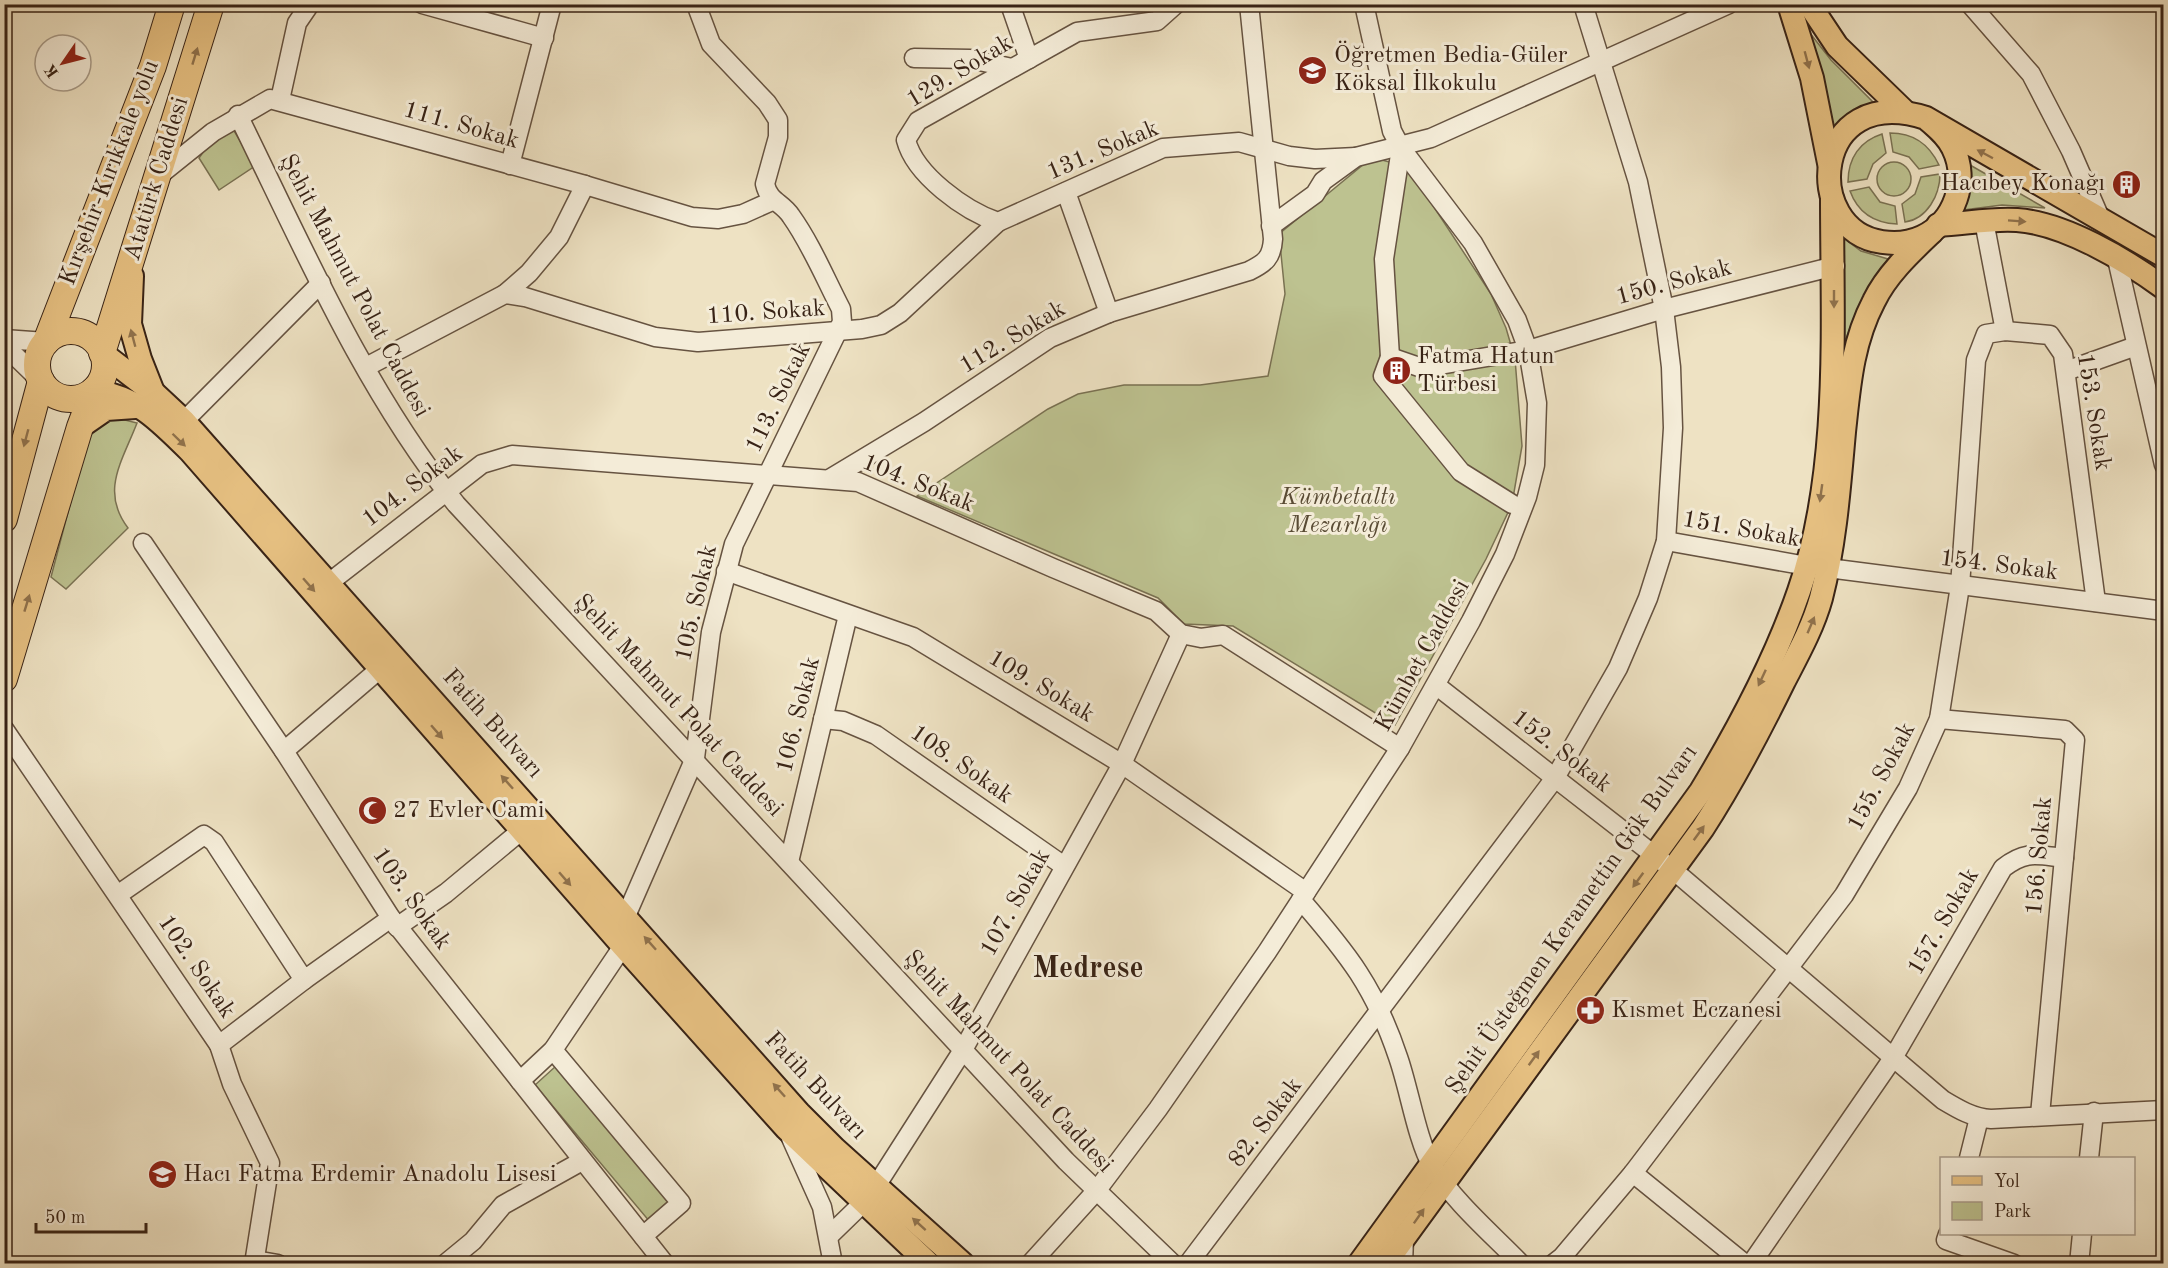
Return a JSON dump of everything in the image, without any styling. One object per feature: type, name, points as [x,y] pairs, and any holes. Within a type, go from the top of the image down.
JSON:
[{"type":"highway","name":"Kırşehir-Kırıkkale yolu","points":[[46,342],[153,66],[172,4]]},
{"type":"highway","name":"Atatürk Caddesi","points":[[102,353],[211,4]]},
{"type":"highway","points":[[4,519],[41,381],[37,360],[46,342],[66,332],[77,332],[88,336],[102,353],[104,373],[94,390],[80,427],[4,679]]},
{"type":"highway","points":[[41,381],[56,396],[65,399],[86,396],[94,390]]},
{"type":"main road","points":[[1789,4],[1812,78],[1829,164],[1832,199],[1840,216],[1851,227],[1877,241],[1907,242],[1935,229],[1984,221],[2017,220],[2059,229],[2086,241],[2163,288]]},
{"type":"main road","points":[[1809,4],[1837,46],[1904,111]]},
{"type":"main road","points":[[1829,164],[1836,143],[1858,120],[1880,112],[1904,111],[1926,118],[2163,256]]},
{"type":"main road","points":[[1926,118],[1944,133],[1953,146],[1960,176],[1953,206],[1935,229]]},
{"type":"main road","name":"Şehit Üsteğmen Keramettin Gök Bulvarı","points":[[1818,567],[1827,448],[1834,266],[1832,199]]},
{"type":"main road","name":"Şehit Üsteğmen Keramettin Gök Bulvarı","points":[[1359,1263],[1437,1173],[1664,862],[1735,732],[1789,619],[1818,567],[1852,361],[1856,343],[1874,299],[1899,266],[1935,229]]},
{"type":"main road","points":[[80,427],[106,409],[149,400],[130,324],[134,254]]},
{"type":"main road","name":"Fatih Bulvarı","points":[[102,353],[149,400],[190,451],[623,946],[786,1128],[963,1263]]},
{"type":"main road","name":"Fatih Bulvarı","points":[[94,390],[124,398],[149,400],[184,421],[626,916],[929,1263]]},
{"type":"main road","name":"Şehit Üsteğmen Keramettin Gök Bulvarı","points":[[1386,1263],[1404,1238],[1437,1173]]},
{"type":"street","points":[[157,177],[238,115],[270,99],[280,100],[297,23],[310,4]]},
{"type":"street","points":[[422,4],[544,38]]},
{"type":"street","points":[[510,165],[552,4]]},
{"type":"street","points":[[696,4],[711,44],[767,102],[778,120],[778,137],[765,184],[772,201]]},
{"type":"street","points":[[1011,4],[1029,59]]},
{"type":"street","name":"129. Sokak","points":[[998,222],[967,210],[915,159],[906,140],[918,121],[1077,32],[1149,23],[1170,12],[1176,4]]},
{"type":"street","name":"112. Sokak","points":[[831,478],[924,422],[1050,339],[1109,314],[1258,266],[1268,260],[1272,252],[1271,226],[1249,4]]},
{"type":"street","name":"Kümbet Caddesi","points":[[1030,1263],[1097,1190],[1193,1060],[1304,896],[1400,748],[1437,686],[1505,554],[1527,497],[1538,439],[1537,403],[1527,350],[1517,320],[1473,243],[1401,148],[1392,131],[1364,4]]},
{"type":"street","name":"82. Sokak","points":[[1188,1263],[1555,778],[1617,668],[1648,598],[1666,541],[1673,428],[1671,367],[1664,309],[1638,182],[1582,4]]},
{"type":"street","points":[[1271,226],[1315,194],[1323,181],[1356,157],[1401,148],[1431,138],[1729,4]]},
{"type":"street","points":[[1970,4],[2031,74],[2071,151],[2101,220]]},
{"type":"street","points":[[914,58],[970,59],[1012,68]]},
{"type":"street","name":"111. Sokak","points":[[280,100],[692,217],[718,219],[743,214],[772,201]]},
{"type":"street","name":"Şehit Mahmut Polat Caddesi","points":[[238,115],[321,283],[366,367],[406,435],[445,490],[963,1050],[1097,1190],[1173,1263]]},
{"type":"street","name":"131. Sokak","points":[[998,222],[1163,147],[1230,142],[1289,156],[1315,159],[1356,157]]},
{"type":"street","points":[[1401,148],[1384,259],[1390,357],[1383,376],[1461,472],[1512,504]]},
{"type":"street","points":[[366,367],[505,294],[529,273],[559,237],[585,185]]},
{"type":"street","points":[[1066,192],[1109,314]]},
{"type":"street","name":"113. Sokak","points":[[769,473],[842,322],[841,309],[790,214],[772,201]]},
{"type":"street","points":[[1960,586],[1976,360],[1986,334],[2005,331],[1984,221]]},
{"type":"street","name":"110. Sokak","points":[[505,294],[525,297],[655,337],[698,342],[837,332],[881,325],[900,313],[998,222]]},
{"type":"street","points":[[2117,259],[2163,465]]},
{"type":"street","name":"150. Sokak","points":[[1390,357],[1422,368],[1527,350],[1664,309],[1834,266]]},
{"type":"street","points":[[184,421],[321,283]]},
{"type":"street","name":"153. Sokak","points":[[2005,331],[2050,335],[2063,354],[2096,602]]},
{"type":"street","points":[[4,339],[46,342]]},
{"type":"street","points":[[4,345],[41,381]]},
{"type":"street","points":[[2066,371],[2136,346]]},
{"type":"street","name":"104. Sokak","points":[[330,582],[445,490],[482,464],[512,455],[769,473],[858,482],[1156,611],[1181,634]]},
{"type":"street","name":"105. Sokak","points":[[626,916],[695,758],[711,632],[726,571],[734,544],[769,473]]},
{"type":"street","name":"151. Sokak","points":[[1666,541],[1818,567]]},
{"type":"street","name":"103. Sokak","points":[[143,543],[284,751],[394,923],[665,1263]]},
{"type":"street","name":"154. Sokak","points":[[1818,567],[2163,611]]},
{"type":"street","name":"109. Sokak","points":[[726,571],[913,637],[1122,764],[1304,896],[1359,971],[1380,1011],[1437,1173]]},
{"type":"street","name":"155. Sokak","points":[[1553,1263],[1562,1257],[1633,1173],[1844,894],[1908,788],[1939,719],[1960,586]]},
{"type":"street","name":"106. Sokak","points":[[789,862],[848,615]]},
{"type":"street","points":[[1181,634],[1201,638],[1223,635],[1400,748]]},
{"type":"street","name":"107. Sokak","points":[[830,1235],[870,1194],[963,1050],[1122,764],[1181,634]]},
{"type":"street","points":[[284,751],[381,668]]},
{"type":"street","name":"152. Sokak","points":[[1437,686],[1664,862],[1943,1100],[1978,1118]]},
{"type":"street","name":"108. Sokak","points":[[823,719],[843,721],[876,735],[1064,866]]},
{"type":"street","name":"156. Sokak","points":[[1939,719],[2065,730],[2075,740],[2040,1115]]},
{"type":"street","name":"102. Sokak","points":[[4,729],[119,894],[219,1045],[232,1084],[270,1163],[255,1262]]},
{"type":"street","points":[[219,1045],[304,980],[446,892],[522,830]]},
{"type":"street","points":[[119,894],[204,835],[214,843],[304,980]]},
{"type":"street","name":"157. Sokak","points":[[1751,1263],[1893,1058],[2003,868],[2016,857],[2029,854],[2064,858]]},
{"type":"street","points":[[520,1081],[553,1050],[623,946]]},
{"type":"street","points":[[553,1050],[681,1203],[643,1236]]},
{"type":"street","points":[[1969,1157],[1978,1118],[2163,1110]]},
{"type":"street","points":[[2089,1157],[2094,1112]]},
{"type":"street","points":[[786,1128],[814,1184],[830,1235],[833,1263]]},
{"type":"street","points":[[445,1263],[473,1241],[503,1205],[582,1161]]},
{"type":"street","points":[[1437,1173],[1521,1263]]},
{"type":"street","points":[[1633,1173],[1746,1263]]},
{"type":"street","points":[[1947,1235],[1946,1240],[2014,1263]]},
{"type":"street","points":[[2079,1263],[2082,1235]]},
{"type":"street","points":[[1403,1263],[1404,1238]]},
{"type":"street","points":[[255,1262],[278,1263]]},
{"type":"green space","points":[[1806,28],[1831,60],[1873,102],[1857,109],[1832,129]]},
{"type":"green space","points":[[233,129],[255,166],[219,190],[199,158],[208,145]]},
{"type":"green space","points":[[1890,133],[1906,135],[1920,141],[1939,165],[1919,169],[1909,157],[1893,152]]},
{"type":"green space","points":[[1882,134],[1886,153],[1873,164],[1867,179],[1848,182],[1850,165],[1857,152],[1867,141]]},
{"type":"green space","name":"Kümbetaltı Mezarlığı","points":[[1382,160],[1404,166],[1426,195],[1491,294],[1506,328],[1515,359],[1522,446],[1512,504],[1486,559],[1395,725],[1233,626],[1184,624],[1158,598],[917,496],[1048,409],[1078,394],[1124,385],[1200,385],[1268,376],[1285,294],[1279,234],[1364,164]]},
{"type":"green space","points":[[1894,162],[1906,167],[1911,179],[1906,191],[1894,196],[1882,191],[1877,179],[1882,167]]},
{"type":"green space","points":[[1970,165],[2045,208],[2002,205],[1963,210],[1969,188]]},
{"type":"green space","points":[[1940,174],[1938,190],[1931,205],[1920,216],[1905,222],[1902,204],[1915,194],[1921,177]]},
{"type":"green space","points":[[1869,187],[1880,202],[1895,206],[1897,224],[1874,219],[1857,205],[1850,191]]},
{"type":"green space","points":[[1842,237],[1861,251],[1888,259],[1864,297],[1846,339],[1841,339]]},
{"type":"green space","points":[[113,417],[137,423],[116,476],[115,501],[128,528],[66,589],[51,577],[87,440],[96,426]]},
{"type":"green space","points":[[556,1066],[671,1202],[650,1222],[535,1085]]},
{"type":"place","name":"Öğretmen Bedia-Güler Köksal İlkokulu","points":[[1313,70]]},
{"type":"place","name":"Hacıbey Konağı","points":[[2126,184]]},
{"type":"place","name":"Fatma Hatun Türbesi","points":[[1396,371]]},
{"type":"place","name":"27 Evler Cami","points":[[372,811]]},
{"type":"place","name":"Kısmet Eczanesi","points":[[1590,1011]]},
{"type":"place","name":"Hacı Fatma Erdemir Anadolu Lisesi","points":[[162,1175]]},
{"type":"district","name":"Medrese","points":[[1088,969]]}]
